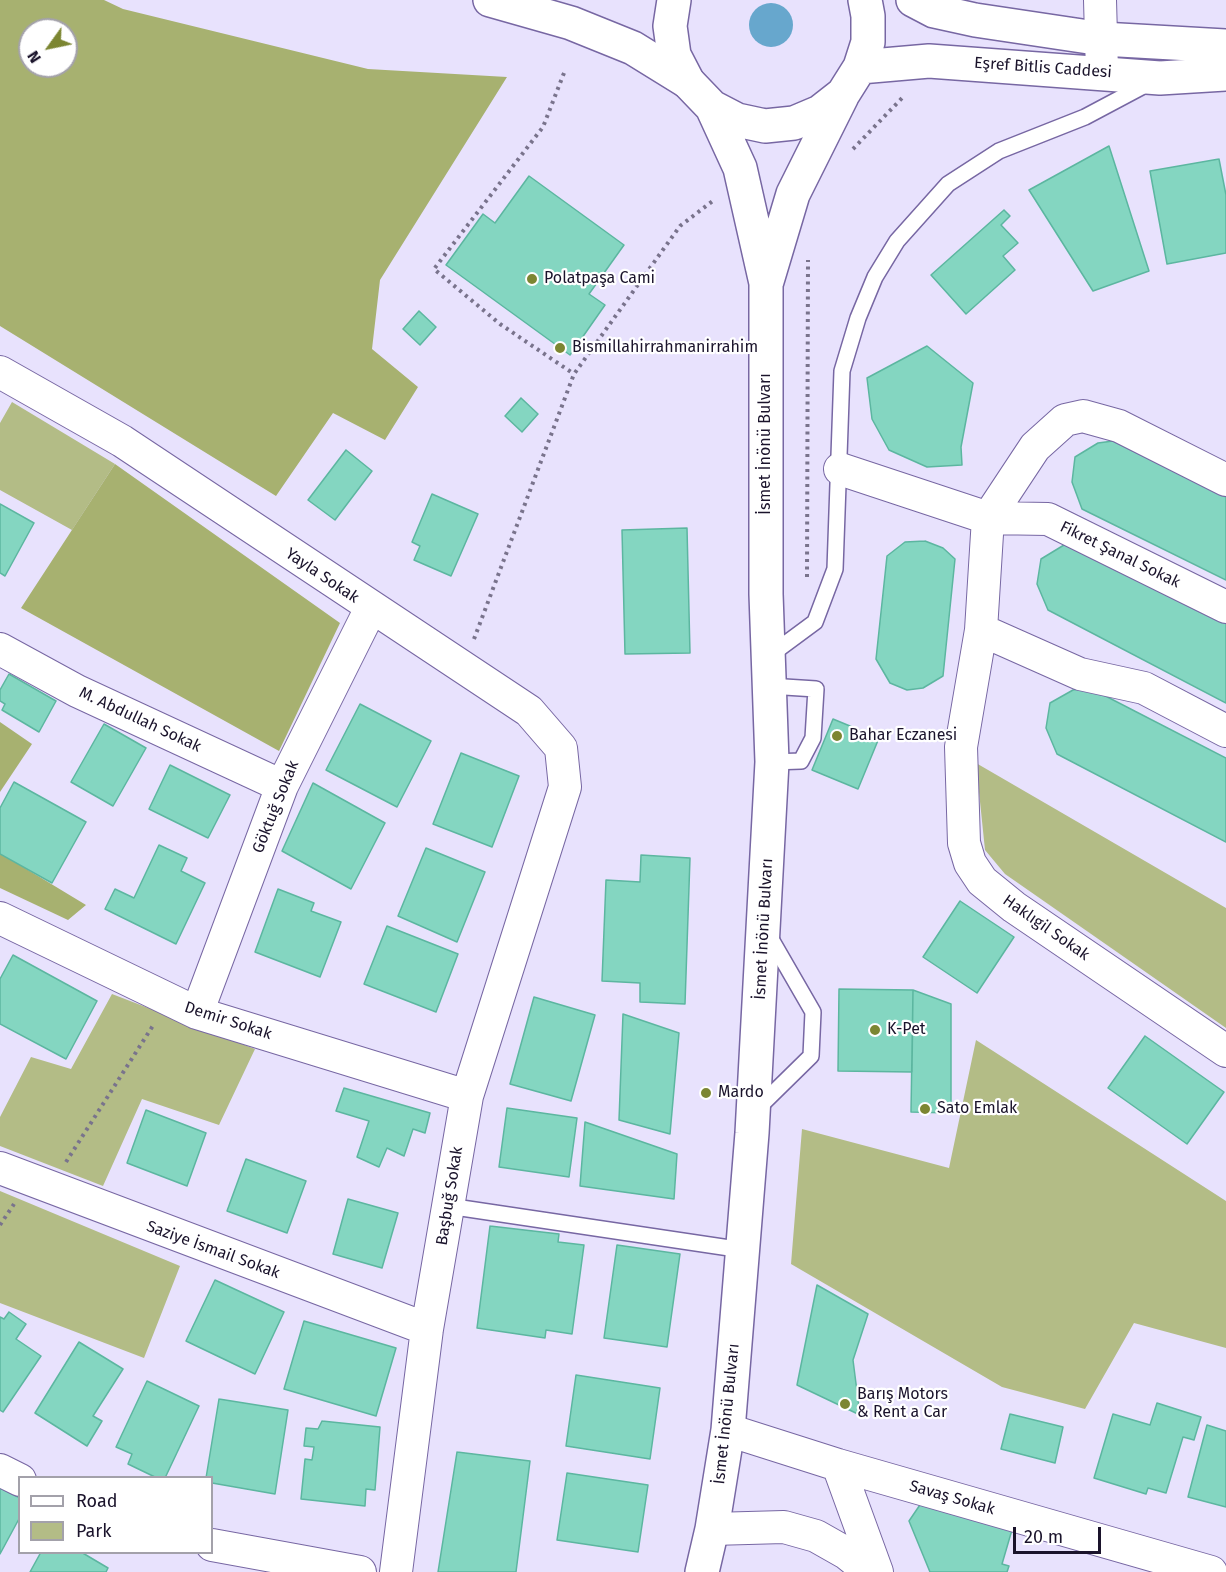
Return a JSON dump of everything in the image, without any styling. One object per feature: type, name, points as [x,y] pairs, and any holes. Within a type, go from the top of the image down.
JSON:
[{"type":"main road","points":[[490,0],[562,20],[633,48],[688,82],[712,107],[737,120],[765,126],[794,123],[820,112],[843,94],[861,67],[868,42],[868,16],[865,0]]},
{"type":"main road","points":[[674,0],[670,26],[674,56],[688,82]]},
{"type":"main road","name":"Eşref Bitlis Caddesi","points":[[913,0],[934,11],[975,20],[1102,39],[1226,46]]},
{"type":"main road","name":"Eşref Bitlis Caddesi","points":[[861,67],[929,61],[1160,78],[1226,74]]},
{"type":"main road","name":"İsmet İnönü Bulvarı","points":[[766,283],[793,194],[843,94]]},
{"type":"main road","name":"İsmet İnönü Bulvarı","points":[[702,1572],[712,1529],[728,1430],[753,1113],[772,762],[768,671],[766,283],[740,168],[712,107]]},
{"type":"street","points":[[1100,0],[1102,72]]},
{"type":"street","name":"Yayla Sokak","points":[[0,372],[122,441],[529,711],[561,748],[565,787],[551,830]]},
{"type":"street","points":[[988,518],[1035,447],[1065,420],[1083,416],[1119,426],[1226,480]]},
{"type":"street","name":"Fikret Şanal Sokak","points":[[840,469],[988,518],[1048,519],[1226,607]]},
{"type":"street","name":"Haklıgil Sokak","points":[[988,518],[981,630],[961,747],[964,843],[970,863],[982,881],[1014,907],[1226,1052]]},
{"type":"street","name":"Göktuğ Sokak","points":[[183,1007],[282,786],[371,608]]},
{"type":"street","points":[[981,630],[1080,674],[1144,688],[1226,731]]},
{"type":"street","name":"M. Abdullah Sokak","points":[[0,649],[77,691],[282,786]]},
{"type":"street","name":"Başbuğ Sokak","points":[[396,1572],[428,1329],[467,1096],[551,830]]},
{"type":"street","name":"Demir Sokak","points":[[0,918],[183,1007],[467,1096]]},
{"type":"street","name":"Saziye İsmail Sokak","points":[[0,1168],[428,1329]]},
{"type":"street","name":"Savaş Sokak","points":[[728,1430],[838,1465],[1211,1572]]},
{"type":"street","points":[[838,1465],[877,1572]]},
{"type":"street","points":[[0,1470],[18,1479]]},
{"type":"street","points":[[712,1529],[783,1527],[816,1536],[846,1553],[870,1572]]},
{"type":"street","points":[[213,1545],[360,1572]]},
{"type":"lane","points":[[772,762],[801,760],[813,738],[816,689],[768,671],[815,622],[835,569],[842,371],[858,318],[875,277],[897,241],[948,183],[999,151],[1085,117],[1160,78]]},
{"type":"lane","points":[[753,1113],[811,1056],[813,1012],[764,929]]},
{"type":"lane","points":[[448,1206],[743,1250]]},
{"type":"path","points":[[564,73],[543,127],[434,269],[500,324],[574,374]]},
{"type":"path","points":[[849,153],[884,113],[912,91]]},
{"type":"path","points":[[463,668],[574,374],[680,226],[717,198]]},
{"type":"path","points":[[807,587],[808,258]]},
{"type":"path","points":[[49,1188],[183,1007]]},
{"type":"green space","points":[[0,0],[104,0],[123,9],[368,69],[507,77],[380,280],[372,349],[418,387],[385,440],[333,413],[276,496],[0,326]]},
{"type":"green space","points":[[12,402],[115,464],[72,530],[0,490],[0,423]]},
{"type":"green space","points":[[115,464],[340,623],[279,751],[21,608]]},
{"type":"green space","points":[[0,722],[32,744],[0,792]]},
{"type":"green space","points":[[976,763],[1226,908],[1226,1028],[1005,874],[985,850]]},
{"type":"green space","points":[[0,853],[86,905],[68,920],[0,888]]},
{"type":"green space","points":[[112,994],[255,1049],[219,1125],[142,1099],[103,1186],[0,1146],[0,1117],[31,1057],[71,1069]]},
{"type":"green space","points":[[976,1040],[1226,1201],[1226,1348],[1134,1323],[1085,1409],[1002,1387],[791,1264],[802,1129],[949,1168]]},
{"type":"green space","points":[[0,1191],[180,1266],[144,1358],[0,1303]]},
{"type":"water","points":[[771,3],[787,9],[793,25],[787,41],[771,47],[755,41],[749,25],[755,9]]},
{"type":"building","points":[[1109,146],[1149,271],[1093,291],[1029,190]]},
{"type":"building","points":[[1219,159],[1226,195],[1226,253],[1167,264],[1150,171]]},
{"type":"building","name":"Polatpaşa Cami","points":[[529,176],[624,245],[589,294],[605,305],[570,355],[446,265],[483,214],[495,223]]},
{"type":"building","points":[[1004,210],[1010,216],[1001,225],[1018,243],[1003,256],[1015,270],[966,314],[931,275]]},
{"type":"building","points":[[419,311],[436,327],[420,345],[403,329]]},
{"type":"building","points":[[927,346],[973,383],[961,447],[962,465],[927,467],[889,450],[872,419],[867,378]]},
{"type":"building","points":[[521,398],[538,414],[522,432],[505,416]]},
{"type":"building","points":[[1113,441],[1226,497],[1226,580],[1082,509],[1072,482],[1075,457],[1098,443]]},
{"type":"building","points":[[346,450],[372,471],[335,520],[308,500]]},
{"type":"building","points":[[432,494],[478,514],[451,576],[414,560],[420,546],[412,542]]},
{"type":"building","points":[[0,504],[34,523],[5,576],[0,573]]},
{"type":"building","points":[[687,528],[690,653],[625,654],[622,530]]},
{"type":"building","points":[[925,541],[943,548],[955,559],[943,676],[923,688],[907,690],[890,683],[876,659],[887,556],[905,542]]},
{"type":"building","points":[[1079,543],[1226,619],[1226,703],[1048,610],[1037,584],[1041,559],[1064,545]]},
{"type":"building","points":[[9,674],[56,701],[39,732],[2,710],[5,704],[0,701],[0,690]]},
{"type":"building","points":[[1088,687],[1226,758],[1226,842],[1057,754],[1046,728],[1050,703],[1073,690]]},
{"type":"building","points":[[360,704],[431,741],[397,807],[326,770]]},
{"type":"building","points":[[833,719],[879,738],[858,789],[812,770]]},
{"type":"building","points":[[104,724],[146,748],[113,806],[71,782]]},
{"type":"building","points":[[461,753],[519,776],[492,847],[433,824]]},
{"type":"building","points":[[170,765],[230,795],[208,838],[149,809]]},
{"type":"building","points":[[14,782],[86,822],[52,883],[0,854],[0,808]]},
{"type":"building","points":[[313,783],[385,823],[351,889],[282,851]]},
{"type":"building","points":[[159,845],[187,858],[181,871],[205,883],[176,944],[105,909],[115,889],[134,898]]},
{"type":"building","points":[[426,848],[485,872],[457,942],[398,916]]},
{"type":"building","points":[[641,855],[690,858],[685,1004],[640,1002],[640,983],[602,981],[606,880],[640,882]]},
{"type":"building","points":[[278,889],[314,903],[311,911],[341,922],[320,977],[255,952]]},
{"type":"building","points":[[960,901],[1014,937],[977,993],[923,957]]},
{"type":"building","points":[[387,926],[458,954],[436,1012],[364,984]]},
{"type":"building","points":[[13,955],[97,1001],[66,1059],[0,1024],[0,979]]},
{"type":"building","name":"K-Pet","points":[[839,989],[913,990],[912,1072],[838,1071]]},
{"type":"building","points":[[913,990],[951,1004],[951,1113],[911,1112]]},
{"type":"building","points":[[534,997],[595,1015],[571,1101],[510,1084]]},
{"type":"building","points":[[623,1014],[679,1033],[670,1134],[619,1120]]},
{"type":"building","points":[[1145,1036],[1224,1092],[1187,1144],[1108,1088]]},
{"type":"building","points":[[344,1088],[430,1113],[425,1133],[413,1129],[404,1156],[387,1148],[379,1167],[357,1157],[369,1121],[336,1111]]},
{"type":"building","points":[[507,1108],[577,1118],[569,1177],[499,1167]]},
{"type":"building","points":[[146,1110],[206,1133],[187,1186],[127,1163]]},
{"type":"building","points":[[585,1122],[677,1154],[674,1199],[580,1186]]},
{"type":"building","points":[[246,1159],[306,1181],[287,1233],[227,1211]]},
{"type":"building","points":[[348,1199],[398,1213],[382,1268],[333,1254]]},
{"type":"building","points":[[490,1226],[559,1234],[558,1242],[584,1245],[572,1334],[546,1330],[545,1338],[477,1328]]},
{"type":"building","points":[[617,1245],[680,1254],[667,1347],[604,1338]]},
{"type":"building","points":[[215,1280],[284,1312],[255,1374],[186,1341]]},
{"type":"building","points":[[817,1285],[868,1314],[853,1360],[860,1415],[797,1385]]},
{"type":"building","points":[[9,1312],[26,1324],[16,1339],[41,1356],[3,1412],[0,1410],[0,1317],[4,1319]]},
{"type":"building","points":[[304,1321],[396,1348],[376,1416],[284,1389]]},
{"type":"building","points":[[79,1342],[123,1369],[93,1416],[102,1421],[87,1446],[35,1413]]},
{"type":"building","points":[[576,1375],[660,1388],[650,1459],[566,1446]]},
{"type":"building","points":[[147,1381],[199,1406],[166,1476],[153,1476],[128,1464],[132,1454],[116,1447]]},
{"type":"building","points":[[219,1399],[288,1410],[275,1494],[213,1483],[213,1476],[206,1476]]},
{"type":"building","points":[[1157,1403],[1201,1417],[1194,1440],[1183,1437],[1166,1493],[1148,1488],[1146,1494],[1094,1478],[1113,1414],[1150,1425]]},
{"type":"building","points":[[1010,1414],[1063,1427],[1055,1463],[1001,1449]]},
{"type":"building","points":[[322,1421],[380,1427],[375,1490],[366,1489],[365,1506],[301,1499],[305,1459],[312,1460],[314,1447],[304,1446],[306,1428],[318,1429]]},
{"type":"building","points":[[1207,1425],[1226,1431],[1226,1507],[1188,1497]]},
{"type":"building","points":[[457,1452],[530,1461],[516,1572],[438,1572]]},
{"type":"building","points":[[567,1473],[648,1485],[638,1552],[557,1540]]},
{"type":"building","points":[[0,1488],[18,1497],[18,1521],[0,1554]]},
{"type":"building","points":[[926,1496],[1014,1523],[1002,1564],[1009,1566],[1007,1572],[930,1572],[909,1521]]},
{"type":"building","points":[[40,1554],[84,1554],[108,1568],[106,1572],[30,1572]]},
{"type":"place","name":"Polatpaşa Cami","points":[[532,279]]},
{"type":"place","name":"Bismillahirrahmanirrahim","points":[[560,348]]},
{"type":"place","name":"Bahar Eczanesi","points":[[837,736]]},
{"type":"place","name":"K-Pet","points":[[875,1030]]},
{"type":"place","name":"Mardo","points":[[706,1093]]},
{"type":"place","name":"Sato Emlak","points":[[925,1109]]},
{"type":"place","name":"Barış Motors & Rent a Car","points":[[845,1404]]}]
